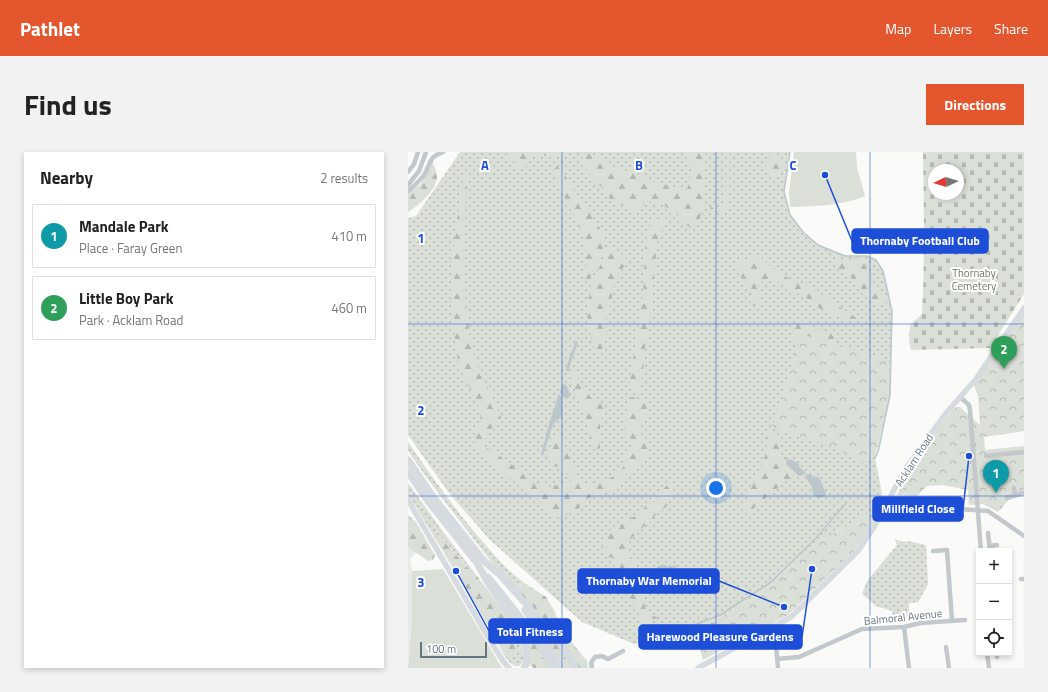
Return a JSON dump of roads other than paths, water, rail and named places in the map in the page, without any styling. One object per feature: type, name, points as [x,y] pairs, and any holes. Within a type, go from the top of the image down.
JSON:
[{"type":"highway","points":[[408,460],[480,562],[532,632],[553,668]]},
{"type":"highway","points":[[408,472],[428,501],[480,562],[530,617],[547,642],[560,668]]},
{"type":"highway","points":[[480,562],[488,583],[513,620],[523,641],[527,655],[527,662],[524,668]]},
{"type":"highway","points":[[480,562],[500,575],[554,636],[568,654],[576,668]]},
{"type":"main road","name":"Acklam Road","points":[[698,668],[768,631],[791,617],[858,551],[874,527],[904,471],[939,422],[976,379],[1024,308]]},
{"type":"main road","points":[[408,500],[488,637],[509,668]]},
{"type":"street","points":[[408,172],[414,164],[418,152]]},
{"type":"street","points":[[408,185],[420,171],[426,154],[431,152]]},
{"type":"street","points":[[408,191],[418,183],[425,174],[435,155],[443,152]]},
{"type":"street","points":[[960,397],[969,405],[970,410],[980,548]]},
{"type":"street","points":[[986,456],[994,458],[1024,452]]},
{"type":"street","points":[[1014,488],[1015,495]]},
{"type":"street","points":[[1007,498],[1024,493]]},
{"type":"street","points":[[931,504],[946,505],[959,509],[988,511],[1024,536]]},
{"type":"street","points":[[988,534],[989,548],[997,545]]},
{"type":"street","points":[[933,550],[948,550],[952,621]]},
{"type":"street","name":"Balmoral Avenue","points":[[777,659],[799,657],[862,629],[904,627],[920,623],[965,620]]},
{"type":"street","points":[[904,627],[909,668]]},
{"type":"street","points":[[768,631],[776,645],[778,668]]},
{"type":"street","points":[[946,647],[949,668]]},
{"type":"street","points":[[592,668],[591,663],[595,657],[602,656],[608,659],[623,651]]},
{"type":"street","points":[[987,656],[988,668]]},
{"type":"waterway","points":[[790,152],[784,192],[790,215],[804,233],[818,245],[845,256],[867,256],[876,260],[883,271],[892,311],[890,395],[878,452],[875,458]]},
{"type":"waterway","points":[[689,627],[720,615],[771,582],[816,538],[846,503]]},
{"type":"place","name":"Thornaby Football Club","points":[[825,175]]},
{"type":"place","name":"Little Boy Park","points":[[1004,369]]},
{"type":"place","name":"Millfield Close","points":[[969,456]]},
{"type":"place","name":"Mandale Park","points":[[996,493]]},
{"type":"place","name":"Harewood Pleasure Gardens","points":[[812,569]]},
{"type":"place","name":"Total Fitness","points":[[456,571]]},
{"type":"place","name":"Thornaby War Memorial","points":[[784,607]]},
{"type":"park label","name":"Thornaby Cemetery","points":[[974,279]]}]
